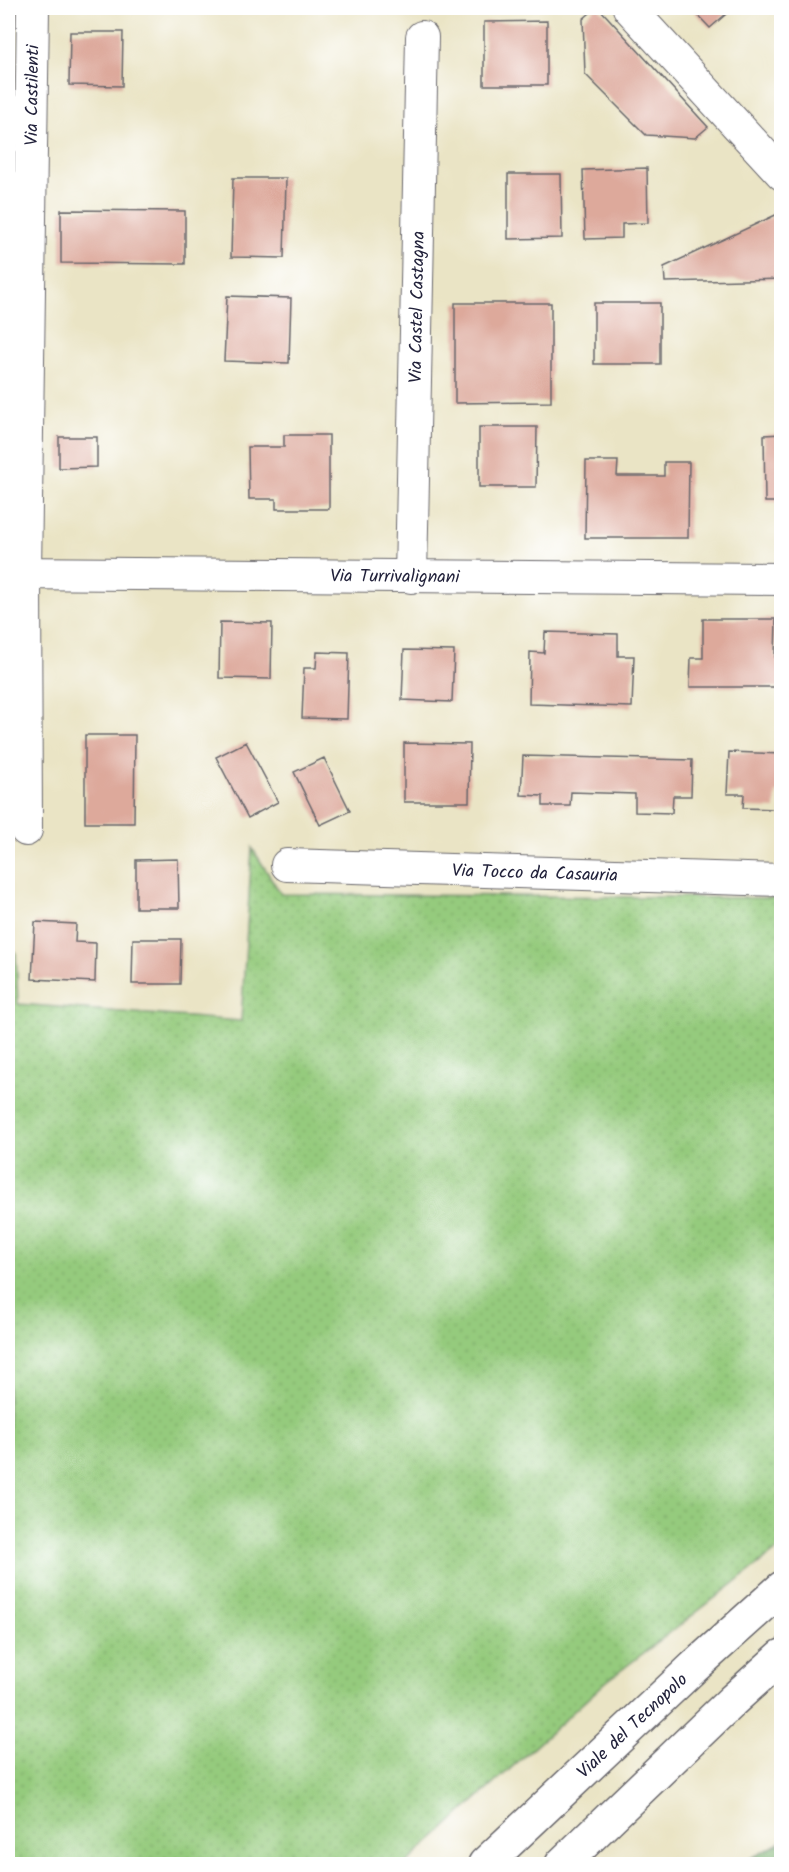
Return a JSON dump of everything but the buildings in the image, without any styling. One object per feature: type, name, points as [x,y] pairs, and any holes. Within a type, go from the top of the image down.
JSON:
[{"type":"highway","name":"Viale del Tecnopolo","points":[[485,1864],[694,1667],[782,1588]]},
{"type":"highway","points":[[562,1864],[723,1709],[782,1656]]},
{"type":"street","name":"Via Castilenti","points":[[26,830],[16,573],[33,8]]},
{"type":"street","points":[[629,8],[782,174]]},
{"type":"street","name":"Via Castel Castagna","points":[[411,577],[422,37]]},
{"type":"street","name":"Via Turrivalignani","points":[[16,573],[782,579]]},
{"type":"street","name":"Via Tocco da Casauria","points":[[287,865],[782,880]]},
{"type":"green space","points":[[252,848],[281,894],[781,898],[781,1547],[606,1682],[405,1864],[8,1864],[8,952],[16,952],[18,1004],[241,1021]]},
{"type":"green space","points":[[781,1842],[781,1864],[740,1864]]}]
